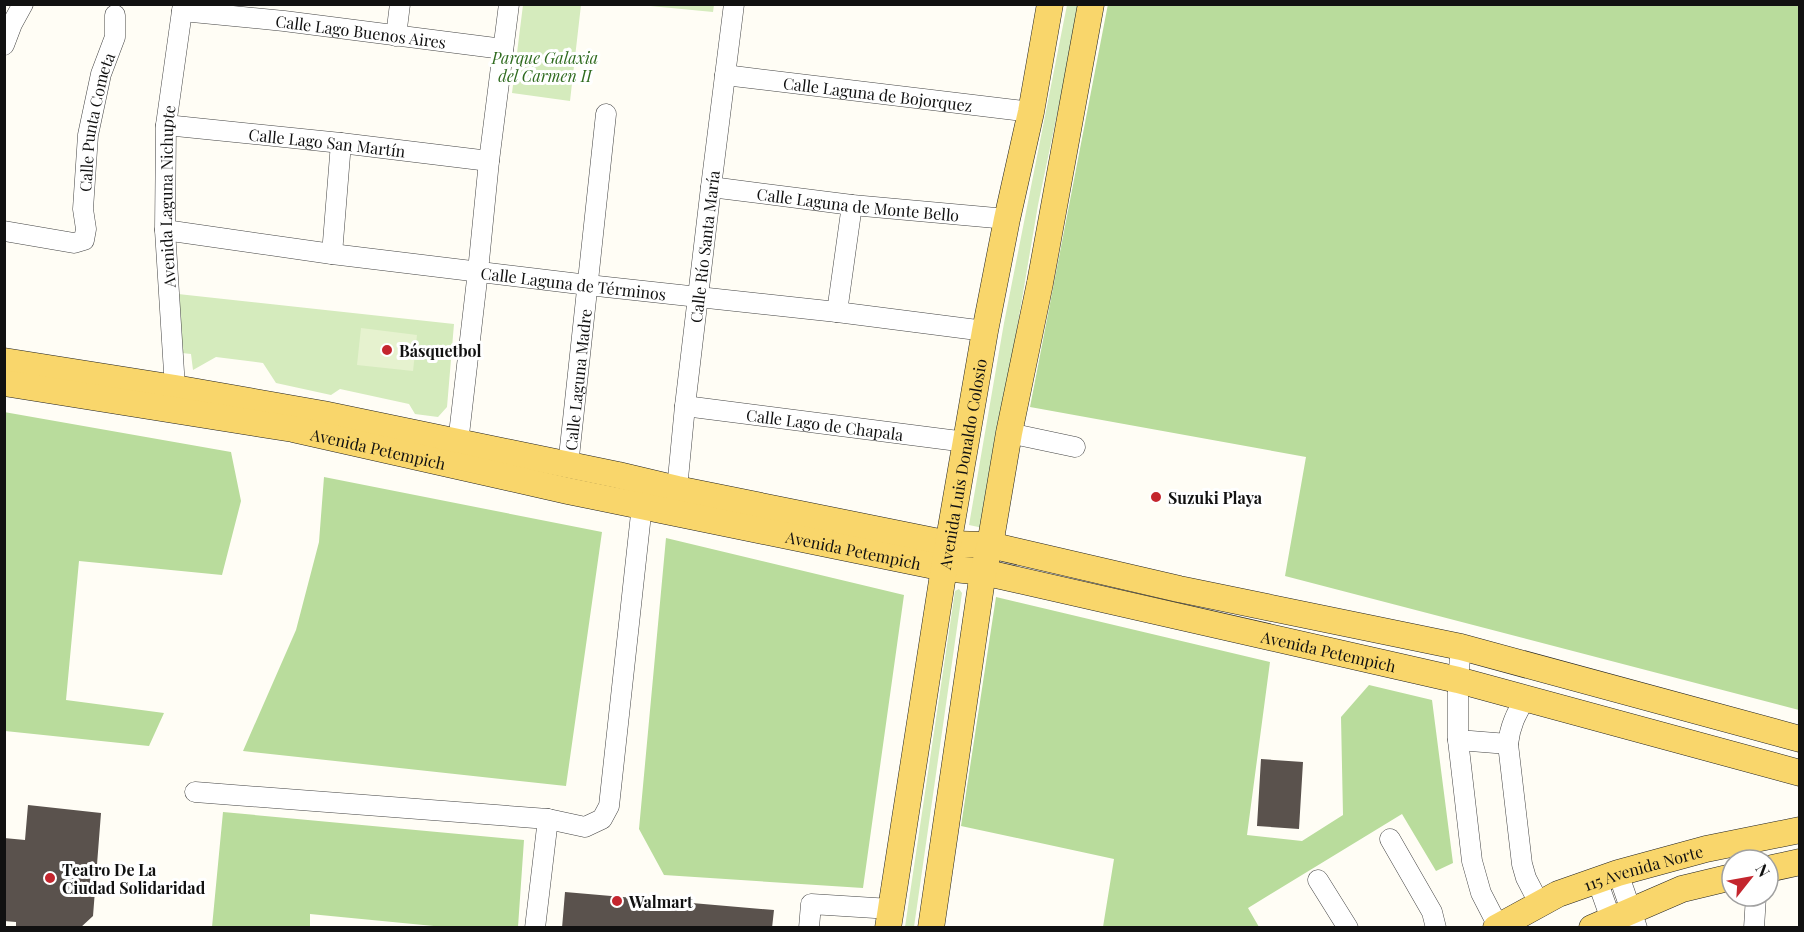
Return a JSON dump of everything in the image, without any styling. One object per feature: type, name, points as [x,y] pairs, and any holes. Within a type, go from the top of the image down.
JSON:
[{"type":"main road","name":"Avenida Luis Donaldo Colosio","points":[[890,918],[946,556],[985,331],[1031,112],[1050,4]]},
{"type":"main road","points":[[931,927],[983,572],[1040,283],[1091,4]]},
{"type":"main road","name":"Avenida Petempich","points":[[4,362],[176,388],[323,414],[618,475],[946,556],[983,572],[1458,680],[1800,773]]},
{"type":"main road","name":"Avenida Petempich","points":[[4,383],[293,429],[642,505],[946,556],[990,545],[1179,589],[1461,647],[1800,739]]},
{"type":"main road","name":"115 Avenida Norte","points":[[1497,927],[1539,903],[1573,888],[1706,849],[1800,830]]},
{"type":"main road","points":[[1780,866],[1800,862]]},
{"type":"main road","name":"115 Avenida Norte","points":[[1617,922],[1682,889],[1720,880]]},
{"type":"street","points":[[4,45],[23,4]]},
{"type":"street","points":[[396,36],[400,4]]},
{"type":"street","points":[[458,443],[509,4]]},
{"type":"street","name":"Calle Río Santa María","points":[[677,489],[734,4]]},
{"type":"street","name":"Calle Lago Buenos Aires","points":[[182,8],[285,13],[396,36],[503,49]]},
{"type":"street","name":"Avenida Laguna Nichupte","points":[[176,388],[165,230],[166,125],[182,8]]},
{"type":"street","name":"Calle Punta Cometa","points":[[4,231],[74,243],[84,240],[86,230],[83,209],[88,135],[101,74],[115,37],[115,15]]},
{"type":"street","name":"Calle Laguna de Bojorquez","points":[[725,75],[1031,112]]},
{"type":"street","name":"Calle Laguna Madre","points":[[568,466],[606,114]]},
{"type":"street","name":"Calle Lago San Martín","points":[[166,125],[341,142],[489,161]]},
{"type":"street","points":[[332,254],[341,142]]},
{"type":"street","name":"Calle Laguna de Monte Bello","points":[[711,186],[852,205],[1007,219]]},
{"type":"street","points":[[837,312],[852,205]]},
{"type":"street","name":"Calle Laguna de Términos","points":[[165,230],[478,272],[985,331]]},
{"type":"street","name":"Calle Lago de Chapala","points":[[685,406],[966,442]]},
{"type":"street","points":[[1009,433],[1075,447]]},
{"type":"street","points":[[195,792],[548,819],[585,827],[602,819],[609,806],[642,505]]},
{"type":"street","points":[[1461,647],[1458,680],[1458,740],[1472,861],[1482,894],[1497,927]]},
{"type":"street","points":[[1525,699],[1513,719],[1508,744],[1522,864],[1526,878],[1539,903]]},
{"type":"street","points":[[1458,740],[1508,744]]},
{"type":"street","points":[[535,927],[548,819]]},
{"type":"street","points":[[1390,839],[1432,912],[1436,927]]},
{"type":"street","points":[[1608,877],[1617,922]]},
{"type":"street","points":[[1318,880],[1348,927]]},
{"type":"street","points":[[809,927],[811,904],[890,918]]},
{"type":"street","points":[[1754,927],[1755,908]]},
{"type":"green space","points":[[1108,4],[1799,5],[1799,710],[1285,576],[1306,457],[1030,407]]},
{"type":"green space","name":"Parque Galaxia del Carmen II","points":[[523,5],[581,5],[570,101],[512,93]]},
{"type":"green space","points":[[640,5],[714,5],[713,12]]},
{"type":"green space","points":[[1067,5],[1080,5],[1038,205],[983,528],[969,525],[1004,323]]},
{"type":"green space","points":[[178,294],[454,324],[447,407],[438,417],[415,414],[409,404],[340,389],[331,395],[276,383],[263,363],[216,357],[193,370],[191,354],[182,353]]},
{"type":"green space","name":"Básquetbol","points":[[361,328],[417,335],[413,371],[357,365]]},
{"type":"green space","points":[[4,412],[231,452],[241,501],[222,575],[79,561],[66,700],[164,713],[149,746],[5,731]]},
{"type":"green space","points":[[324,477],[602,532],[566,786],[243,751],[296,630],[319,542]]},
{"type":"green space","points":[[666,538],[904,595],[863,888],[664,875],[639,829]]},
{"type":"green space","points":[[959,589],[962,593],[914,927],[905,927],[955,591]]},
{"type":"green space","points":[[996,597],[1270,662],[1247,835],[1302,841],[1343,815],[1341,717],[1369,685],[1432,700],[1453,863],[1436,871],[1402,814],[1248,908],[1259,927],[1103,927],[1114,859],[961,826]]},
{"type":"green space","points":[[223,812],[524,840],[518,927],[444,927],[310,914],[310,927],[212,927]]},
{"type":"building","points":[[1261,759],[1303,762],[1299,829],[1257,826]]},
{"type":"building","name":"Teatro De La Ciudad Solidaridad","points":[[28,805],[101,813],[93,916],[80,928],[16,928],[16,922],[4,921],[4,838],[25,840]]},
{"type":"building","name":"Walmart","points":[[565,892],[774,910],[772,928],[562,928]]},
{"type":"place","name":"Básquetbol","points":[[387,350]]},
{"type":"place","name":"Suzuki Playa","points":[[1156,497]]},
{"type":"place","name":"Teatro De La Ciudad Solidaridad","points":[[50,878]]},
{"type":"place","name":"Walmart","points":[[617,901]]}]
